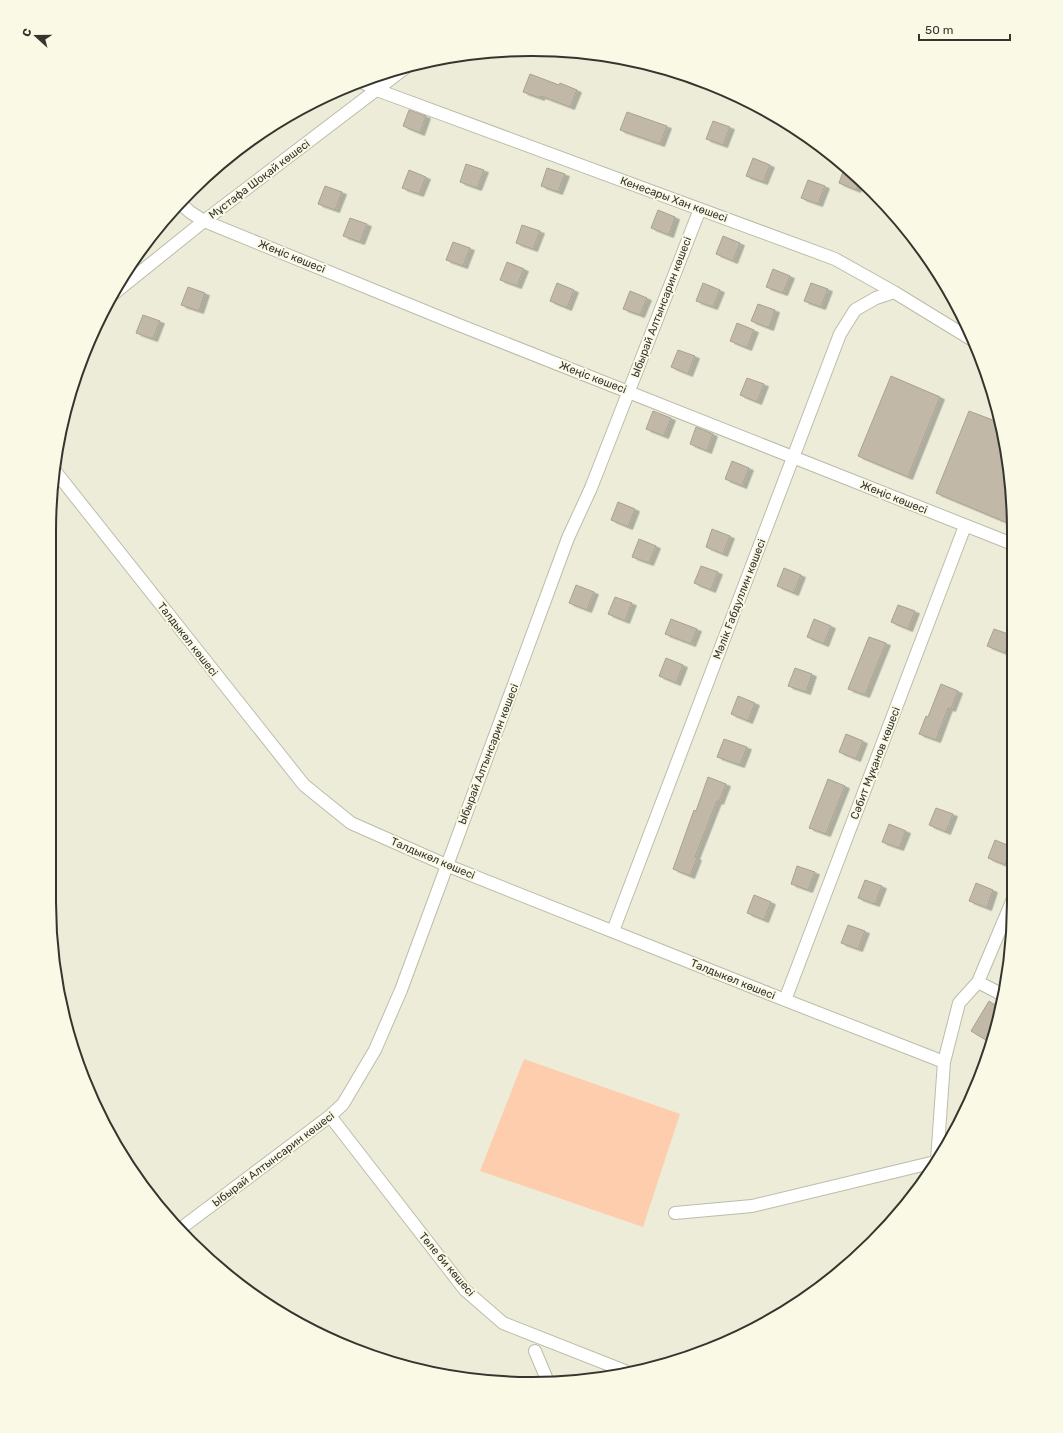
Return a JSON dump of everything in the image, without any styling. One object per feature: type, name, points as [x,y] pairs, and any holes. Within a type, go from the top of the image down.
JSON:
[{"type":"street","name":"Мұстафа Шоқай көшесі","points":[[126,284],[204,221],[395,76]]},
{"type":"street","name":"Кенесары Хан көшесі","points":[[368,85],[377,90],[835,259],[894,292],[964,335]]},
{"type":"street","name":"Жеңіс көшесі","points":[[184,207],[204,221],[454,323],[1007,543]]},
{"type":"street","name":"Ыбырай Алтынсарин көшесі","points":[[184,1226],[330,1116],[343,1104],[375,1050],[401,990],[446,864],[546,601],[568,538],[591,488],[700,209]]},
{"type":"street","name":"Мәлік Ғабдуллин көшесі","points":[[613,931],[840,334],[855,310],[876,298],[894,292]]},
{"type":"street","name":"Талдыкөл көшесі","points":[[59,476],[304,785],[351,823],[446,864],[944,1062]]},
{"type":"street","name":"Сәбит Мұқанов көшесі","points":[[785,1000],[966,526]]},
{"type":"street","points":[[937,1149],[944,1062],[959,1003],[978,982],[1007,914]]},
{"type":"street","points":[[978,982],[998,993]]},
{"type":"street","name":"Төле би көшесі","points":[[330,1116],[465,1290],[503,1323],[619,1369]]},
{"type":"street","points":[[675,1214],[752,1206],[929,1163]]},
{"type":"street","points":[[535,1351],[546,1377]]},
{"type":"shaded area","points":[[524,1059],[680,1114],[643,1227],[480,1171]]},
{"type":"building","points":[[530,74],[577,90],[570,107],[541,96],[540,98],[523,92]]},
{"type":"building","points":[[409,110],[426,116],[420,133],[403,126]]},
{"type":"building","points":[[627,112],[667,126],[660,144],[620,130]]},
{"type":"building","points":[[713,121],[730,127],[723,145],[706,139]]},
{"type":"building","points":[[753,158],[770,165],[763,182],[746,176]]},
{"type":"building","points":[[466,164],[484,170],[477,188],[460,182]]},
{"type":"building","points":[[547,168],[565,174],[558,192],[541,186]]},
{"type":"building","points":[[409,170],[426,177],[419,194],[402,188]]},
{"type":"building","points":[[843,172],[858,186],[856,190],[839,183]]},
{"type":"building","points":[[808,180],[825,186],[818,204],[801,198]]},
{"type":"building","points":[[325,186],[342,192],[335,210],[318,204]]},
{"type":"building","points":[[658,210],[675,217],[669,235],[651,228]]},
{"type":"building","points":[[350,218],[367,224],[360,242],[343,236]]},
{"type":"building","points":[[522,225],[540,231],[533,249],[516,243]]},
{"type":"building","points":[[723,236],[740,243],[733,261],[716,254]]},
{"type":"building","points":[[453,242],[470,248],[463,266],[446,260]]},
{"type":"building","points":[[507,262],[524,269],[517,286],[500,280]]},
{"type":"building","points":[[773,269],[790,276],[783,293],[766,287]]},
{"type":"building","points":[[557,283],[574,290],[567,308],[550,301]]},
{"type":"building","points":[[703,283],[720,290],[713,307],[696,301]]},
{"type":"building","points":[[811,283],[828,289],[821,307],[804,301]]},
{"type":"building","points":[[188,287],[205,293],[199,311],[181,305]]},
{"type":"building","points":[[630,291],[647,298],[640,315],[623,309]]},
{"type":"building","points":[[758,304],[775,310],[769,328],[751,321]]},
{"type":"building","points":[[143,315],[160,321],[153,339],[136,333]]},
{"type":"building","points":[[737,323],[754,330],[747,348],[730,341]]},
{"type":"building","points":[[678,350],[695,356],[688,374],[671,367]]},
{"type":"building","points":[[891,376],[940,397],[908,477],[858,456]]},
{"type":"building","points":[[747,378],[764,384],[757,402],[740,395]]},
{"type":"building","points":[[653,411],[671,418],[664,436],[646,429]]},
{"type":"building","points":[[969,411],[994,420],[1003,469],[1007,523],[936,493]]},
{"type":"building","points":[[696,427],[713,434],[707,451],[690,444]]},
{"type":"building","points":[[732,461],[749,468],[742,486],[725,479]]},
{"type":"building","points":[[618,502],[635,509],[628,527],[611,520]]},
{"type":"building","points":[[712,529],[730,536],[723,554],[706,547]]},
{"type":"building","points":[[639,539],[656,546],[649,563],[632,557]]},
{"type":"building","points":[[701,566],[718,572],[711,590],[694,583]]},
{"type":"building","points":[[784,568],[801,575],[794,593],[777,586]]},
{"type":"building","points":[[576,585],[594,592],[587,610],[569,603]]},
{"type":"building","points":[[615,597],[632,603],[625,621],[608,614]]},
{"type":"building","points":[[898,605],[915,611],[908,629],[891,622]]},
{"type":"building","points":[[671,619],[697,629],[691,644],[665,634]]},
{"type":"building","points":[[814,619],[831,626],[824,644],[807,637]]},
{"type":"building","points":[[994,629],[1007,634],[1007,647],[1005,653],[987,646]]},
{"type":"building","points":[[869,637],[886,643],[865,695],[848,689]]},
{"type":"building","points":[[666,658],[683,665],[676,683],[659,676]]},
{"type":"building","points":[[795,668],[812,674],[806,692],[788,686]]},
{"type":"building","points":[[941,684],[958,691],[951,709],[948,708],[936,740],[919,734],[926,716],[928,717]]},
{"type":"building","points":[[738,696],[755,703],[748,721],[731,714]]},
{"type":"building","points":[[846,734],[863,741],[856,759],[839,752]]},
{"type":"building","points":[[724,739],[747,747],[740,765],[717,757]]},
{"type":"building","points":[[708,777],[726,784],[719,802],[717,801],[695,857],[697,858],[690,876],[673,869],[694,810],[696,811]]},
{"type":"building","points":[[828,779],[845,786],[826,834],[809,828]]},
{"type":"building","points":[[936,808],[953,814],[946,832],[929,825]]},
{"type":"building","points":[[889,824],[906,831],[899,848],[882,842]]},
{"type":"building","points":[[995,840],[1007,845],[1007,860],[1005,865],[988,858]]},
{"type":"building","points":[[797,866],[815,872],[808,890],[791,884]]},
{"type":"building","points":[[865,880],[882,886],[875,904],[858,898]]},
{"type":"building","points":[[976,883],[993,890],[987,908],[969,901]]},
{"type":"building","points":[[754,895],[771,902],[764,920],[747,913]]},
{"type":"building","points":[[848,925],[865,931],[858,949],[841,943]]},
{"type":"building","points":[[989,1001],[995,1005],[986,1040],[971,1031]]}]
